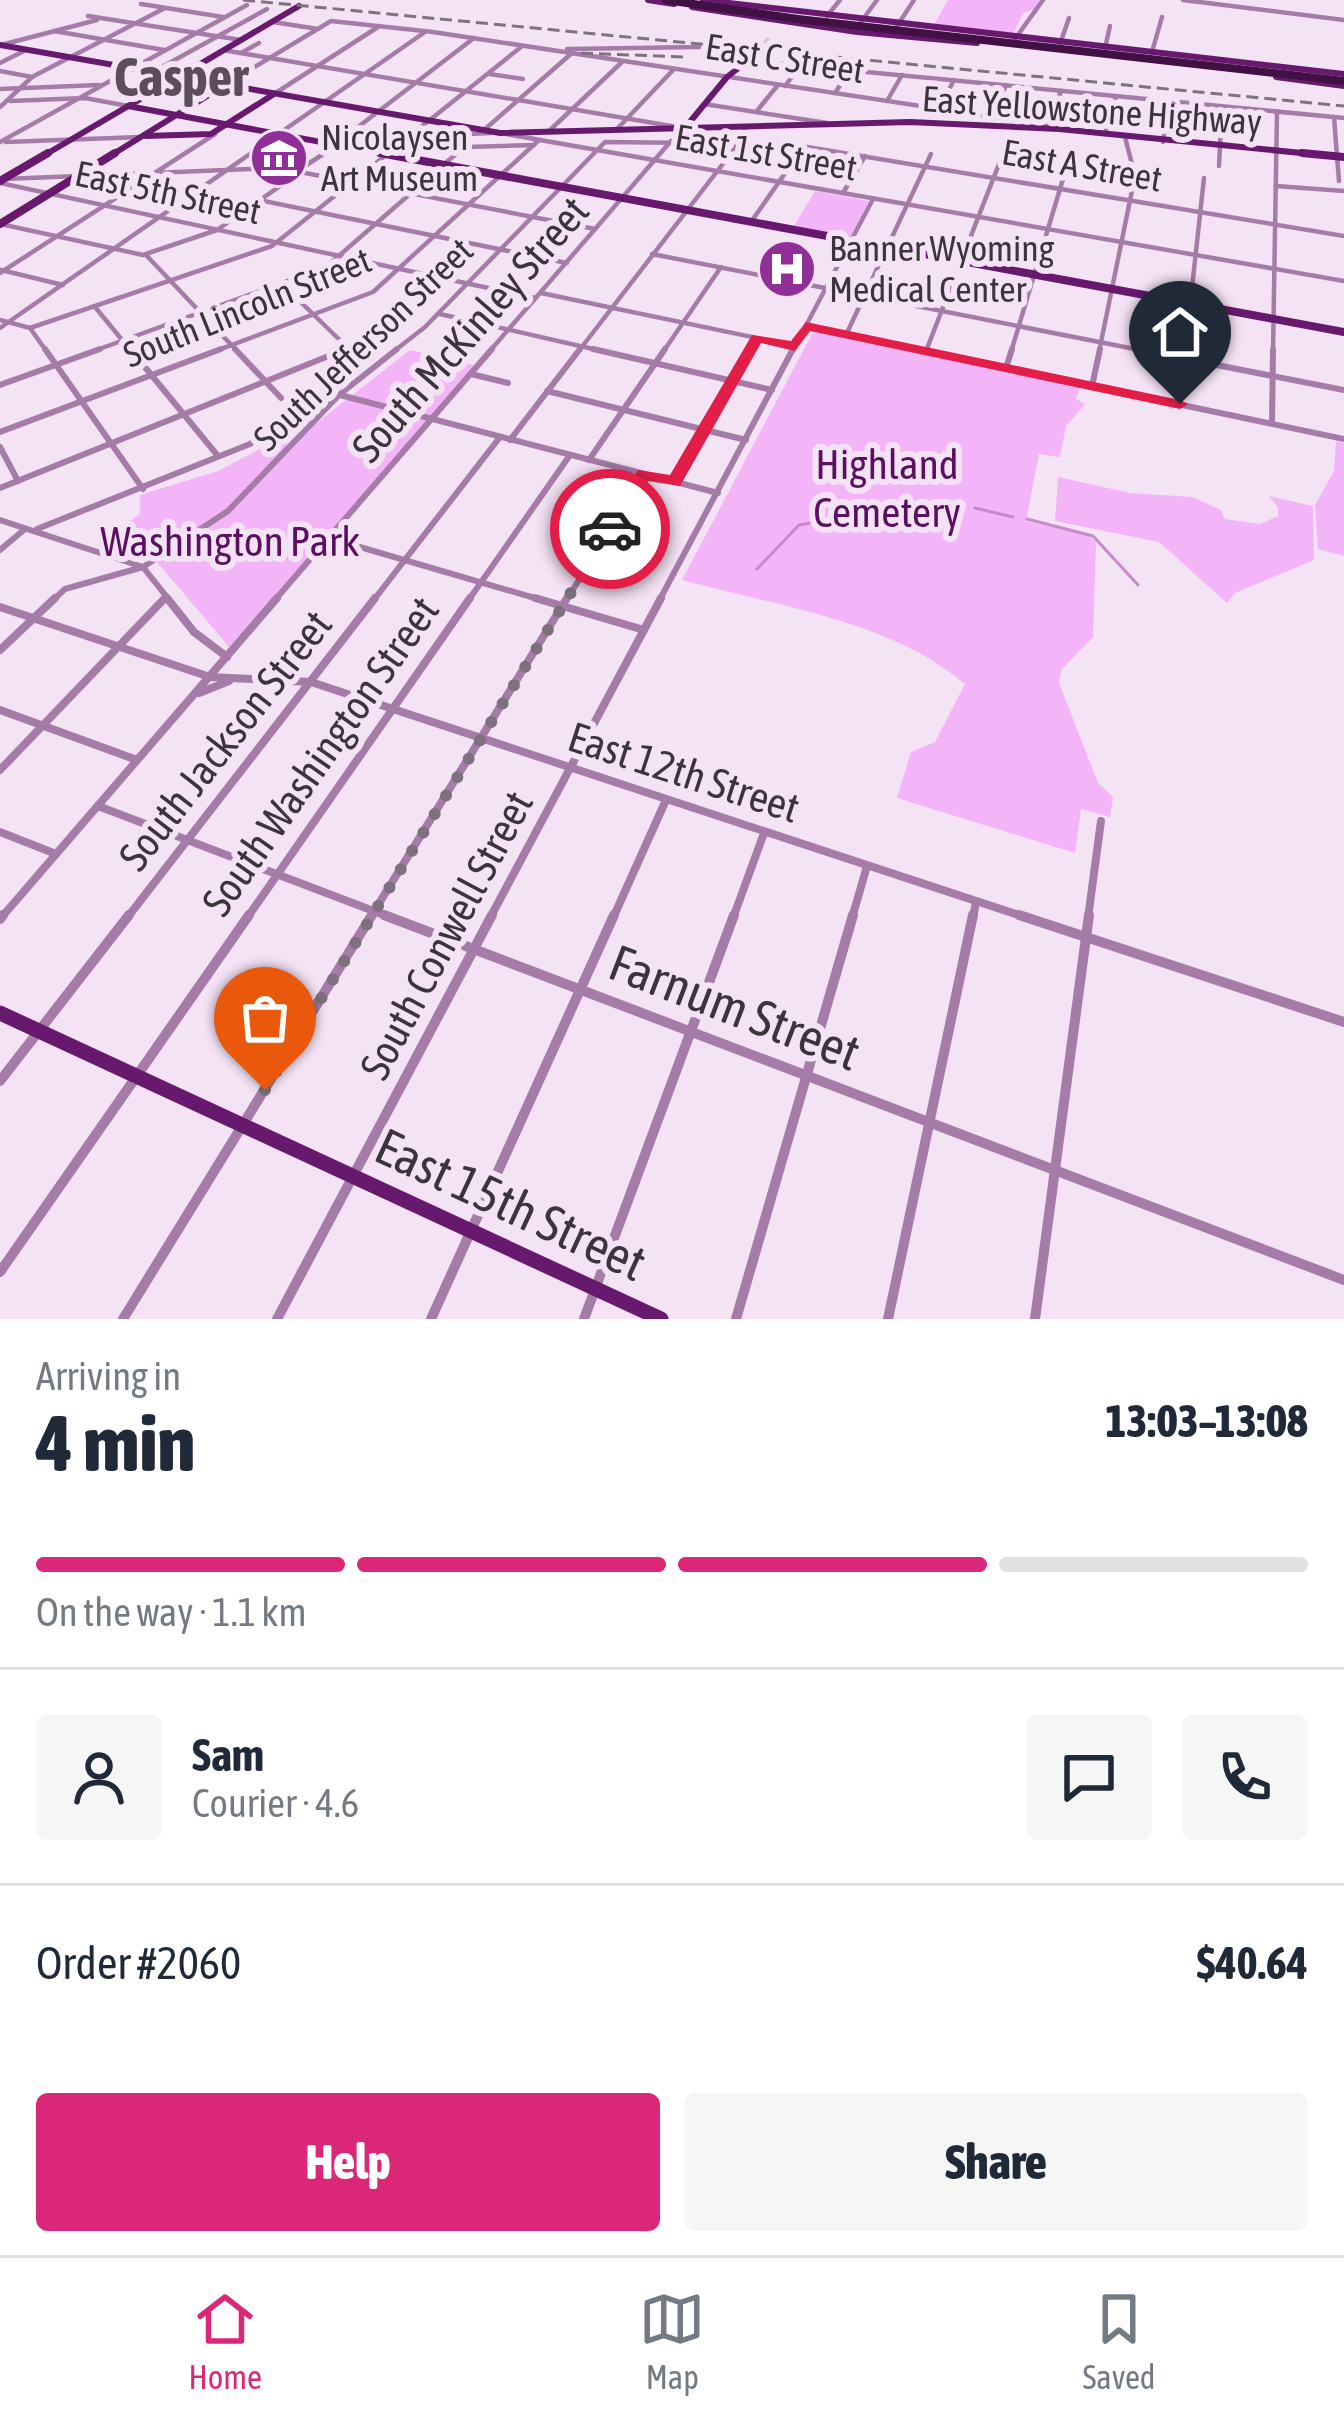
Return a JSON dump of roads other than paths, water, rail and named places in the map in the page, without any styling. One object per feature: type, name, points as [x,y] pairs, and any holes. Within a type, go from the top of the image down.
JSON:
[{"type":"highway","points":[[662,0],[702,2]]},
{"type":"highway","points":[[662,0],[1028,44],[1214,60]]},
{"type":"highway","points":[[677,0],[780,17]]},
{"type":"highway","points":[[796,16],[971,40]]},
{"type":"highway","points":[[897,26],[1028,44]]},
{"type":"highway","points":[[816,27],[1092,51],[1344,80]]},
{"type":"highway","points":[[1092,51],[1179,64]]},
{"type":"highway","points":[[1118,51],[1344,80]]},
{"type":"main road","points":[[648,0],[726,2],[796,16],[1153,52],[1344,80]]},
{"type":"main road","points":[[702,2],[816,27],[1344,80]]},
{"type":"main road","points":[[1,180],[304,3]]},
{"type":"main road","points":[[771,37],[780,17]]},
{"type":"main road","points":[[0,45],[500,133]]},
{"type":"main road","points":[[684,129],[728,77],[760,51]]},
{"type":"main road","points":[[0,224],[226,85]]},
{"type":"main road","points":[[143,136],[225,127],[274,94]]},
{"type":"main road","points":[[128,106],[1344,332]]},
{"type":"main road","points":[[691,120],[702,129]]},
{"type":"main road","name":"East Yellowstone Highway","points":[[500,133],[534,139],[549,131],[617,129],[1048,126],[1163,142],[1341,157]]},
{"type":"main road","points":[[191,134],[201,138],[193,148]]},
{"type":"main road","name":"East 15th Street","points":[[0,1012],[661,1319]]},
{"type":"street","points":[[757,8],[764,0]]},
{"type":"street","points":[[796,16],[802,0]]},
{"type":"street","points":[[826,17],[840,0]]},
{"type":"street","points":[[861,22],[877,0]]},
{"type":"street","points":[[897,26],[914,0]]},
{"type":"street","points":[[1015,39],[1024,18],[1038,10],[1043,0]]},
{"type":"street","points":[[1183,0],[1344,20]]},
{"type":"street","points":[[141,4],[224,18]]},
{"type":"street","points":[[0,142],[247,5]]},
{"type":"street","points":[[12,100],[32,76],[165,8]]},
{"type":"street","points":[[153,73],[267,9]]},
{"type":"street","points":[[88,16],[241,40]]},
{"type":"street","points":[[1153,52],[1162,17]]},
{"type":"street","points":[[1060,44],[1069,18]]},
{"type":"street","points":[[0,45],[104,19]]},
{"type":"street","name":"East C Street","points":[[318,29],[331,21],[427,31],[1048,126]]},
{"type":"street","points":[[272,22],[318,29]]},
{"type":"street","points":[[274,94],[379,26]]},
{"type":"street","points":[[1105,48],[1110,26]]},
{"type":"street","points":[[226,85],[318,29]]},
{"type":"street","points":[[54,31],[165,50]]},
{"type":"street","points":[[3,323],[427,31]]},
{"type":"street","points":[[346,139],[474,38]]},
{"type":"street","points":[[243,52],[259,43]]},
{"type":"street","points":[[3,323],[30,328],[276,243],[522,46]]},
{"type":"street","name":"East C Street","points":[[554,51],[699,47]]},
{"type":"street","points":[[0,63],[26,50]]},
{"type":"street","points":[[223,50],[684,129]]},
{"type":"street","points":[[484,130],[572,53]]},
{"type":"street","points":[[549,131],[622,61]]},
{"type":"street","points":[[752,61],[1344,118]]},
{"type":"street","points":[[756,112],[801,65]]},
{"type":"street","points":[[617,129],[674,69]]},
{"type":"street","points":[[835,93],[850,70]]},
{"type":"street","points":[[0,71],[32,76]]},
{"type":"street","points":[[488,74],[523,79]]},
{"type":"street","points":[[887,101],[902,75]]},
{"type":"street","points":[[939,109],[954,80]]},
{"type":"street","points":[[0,88],[101,85]]},
{"type":"street","points":[[993,117],[1006,85]]},
{"type":"street","points":[[1048,126],[1061,91]]},
{"type":"street","points":[[1105,134],[1115,95]]},
{"type":"street","points":[[0,104],[78,98],[128,106]]},
{"type":"street","points":[[1163,142],[1168,101]]},
{"type":"street","points":[[704,104],[837,124]]},
{"type":"street","points":[[1219,166],[1222,106]]},
{"type":"street","points":[[1272,423],[1277,111]]},
{"type":"street","points":[[1334,117],[1341,157],[1339,181]]},
{"type":"street","name":"East C Street","points":[[1007,119],[1030,127]]},
{"type":"street","points":[[1,271],[225,127]]},
{"type":"street","name":"South Jackson Street","points":[[0,1082],[405,560],[547,391],[740,141],[745,128]]},
{"type":"street","name":"East Yellowstone Highway","points":[[308,161],[346,139],[500,133]]},
{"type":"street","points":[[0,142],[143,136]]},
{"type":"street","points":[[1092,386],[1135,176],[1125,137]]},
{"type":"street","name":"East 1st Street","points":[[390,152],[534,139],[1344,281]]},
{"type":"street","name":"South Lincoln Street","points":[[0,432],[373,292],[501,176],[534,139]]},
{"type":"street","name":"South McKinley Street","points":[[0,919],[672,140]]},
{"type":"street","name":"East A Street","points":[[605,142],[740,141],[804,146],[1344,236]]},
{"type":"street","name":"South Jefferson Street","points":[[0,650],[76,584],[143,567],[228,512],[339,394],[438,314],[605,142]]},
{"type":"street","points":[[751,222],[804,146]]},
{"type":"street","points":[[0,385],[326,266],[464,147]]},
{"type":"street","points":[[846,335],[931,154]]},
{"type":"street","points":[[843,193],[865,156]]},
{"type":"street","points":[[274,169],[308,161]]},
{"type":"street","points":[[0,224],[146,254],[217,230],[308,161]]},
{"type":"street","points":[[926,351],[999,164]]},
{"type":"street","points":[[1006,368],[1066,169]]},
{"type":"street","points":[[1,180],[296,170],[595,229]]},
{"type":"street","points":[[1178,404],[1204,178]]},
{"type":"street","name":"East 5th Street","points":[[1,180],[401,270],[795,346]]},
{"type":"street","points":[[1276,186],[1344,191]]},
{"type":"street","name":"South Conwell Street","points":[[278,1319],[874,199]]},
{"type":"street","points":[[258,200],[567,263]]},
{"type":"street","points":[[146,254],[281,398]]},
{"type":"street","points":[[652,254],[1344,390]]},
{"type":"street","points":[[590,460],[722,267]]},
{"type":"street","points":[[1,271],[63,285]]},
{"type":"street","points":[[0,488],[348,348],[281,283]]},
{"type":"street","points":[[95,307],[218,456]]},
{"type":"street","points":[[438,314],[772,390]]},
{"type":"street","points":[[806,326],[1344,439]]},
{"type":"street","points":[[30,328],[143,489]]},
{"type":"street","points":[[674,482],[757,338]]},
{"type":"street","points":[[471,374],[508,382]]},
{"type":"street","points":[[547,391],[746,440]]},
{"type":"street","points":[[339,394],[718,493]]},
{"type":"street","points":[[0,550],[30,529],[143,489],[267,431]]},
{"type":"street","points":[[0,447],[18,481]]},
{"type":"street","name":"South Washington Street","points":[[0,1272],[570,455]]},
{"type":"street","points":[[123,1319],[644,474]]},
{"type":"street","points":[[0,520],[143,567],[194,632],[227,657]]},
{"type":"street","points":[[329,538],[645,630]]},
{"type":"street","points":[[0,770],[165,598]]},
{"type":"street","name":"East 12th Street","points":[[0,607],[210,677],[311,682],[1344,1022]]},
{"type":"street","points":[[193,697],[210,686],[242,679]]},
{"type":"street","points":[[0,710],[137,760]]},
{"type":"street","points":[[431,1319],[666,800]]},
{"type":"street","name":"Farnum Street","points":[[98,806],[1344,1280]]},
{"type":"street","points":[[1035,1319],[1102,821]]},
{"type":"street","points":[[0,832],[56,854]]},
{"type":"street","points":[[584,1319],[764,833]]},
{"type":"street","points":[[736,1319],[867,866]]},
{"type":"street","points":[[888,1319],[976,902]]},
{"type":"waterway","points":[[833,519],[925,505],[962,505]]},
{"type":"waterway","points":[[975,508],[1013,517]]},
{"type":"waterway","points":[[1027,519],[1093,536],[1138,585]]},
{"type":"waterway","points":[[757,569],[799,525],[822,521]]},
{"type":"tunnel","points":[[760,51],[771,37]]},
{"type":"railway","points":[[243,0],[1344,106]]},
{"type":"railway","points":[[581,53],[683,57]]},
{"type":"place","name":"Nicolaysen Art Museum","points":[[279,158]]},
{"type":"place","name":"Banner Wyoming Medical Center","points":[[787,269]]},
{"type":"district","name":"Casper","points":[[181,76]]},
{"type":"park label","name":"Highland Cemetery","points":[[887,488]]},
{"type":"park label","name":"Washington Park","points":[[230,541]]}]
